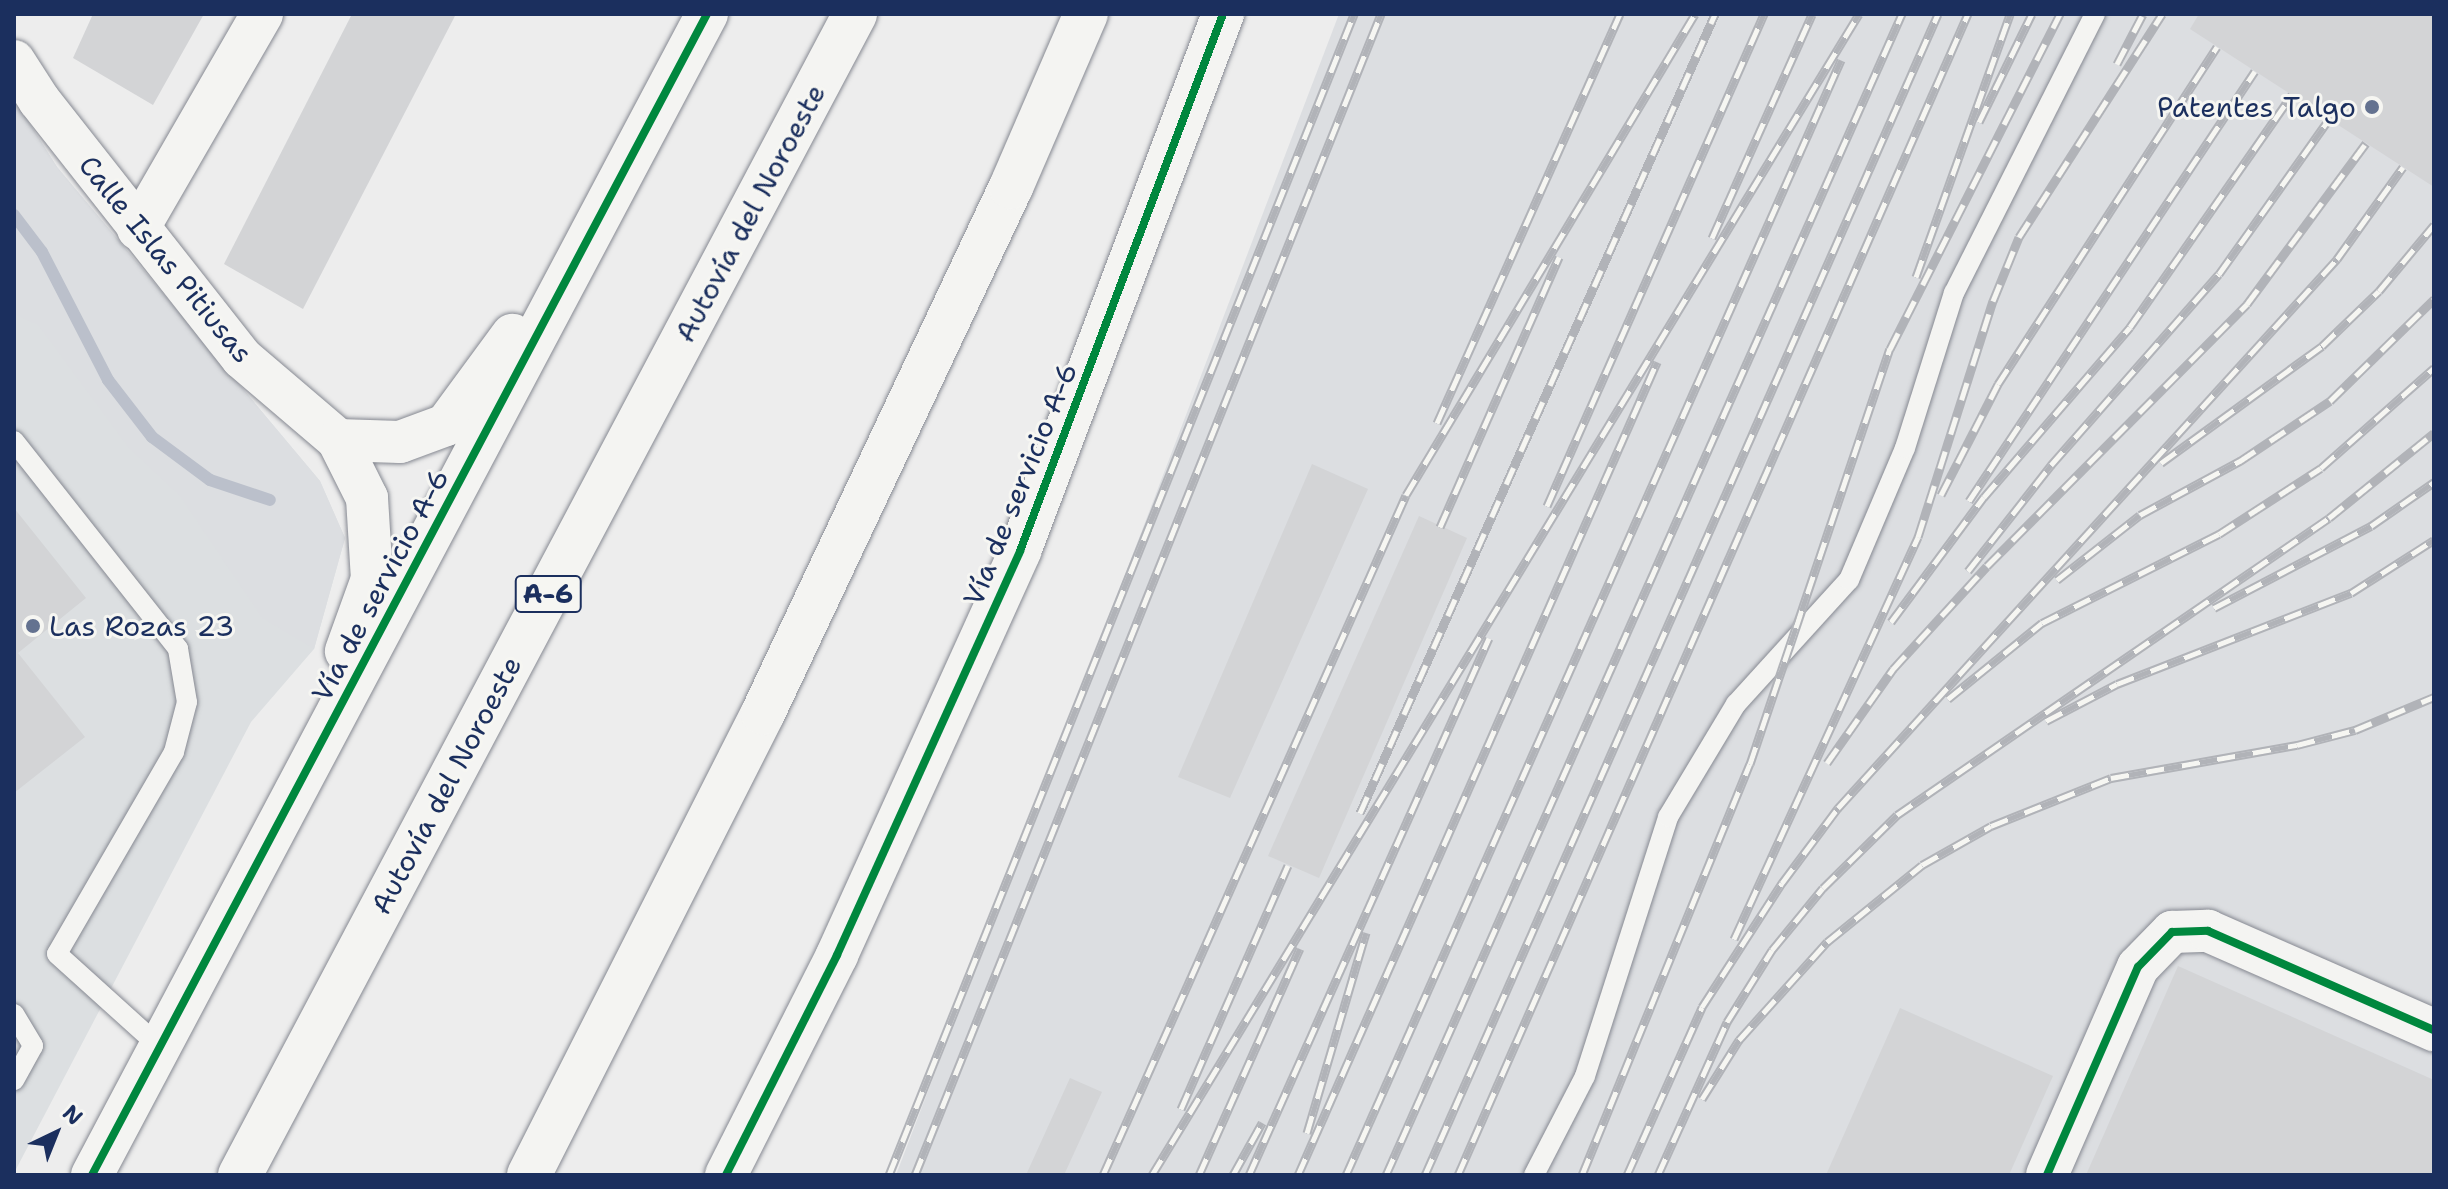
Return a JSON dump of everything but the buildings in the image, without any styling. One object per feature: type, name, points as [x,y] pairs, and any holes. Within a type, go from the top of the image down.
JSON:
[{"type":"highway","name":"Autovía del Noroeste","points":[[240,1175],[855,14]]},
{"type":"highway","points":[[529,1175],[763,713],[1011,187],[1086,14]]},
{"type":"street","points":[[138,229],[262,14]]},
{"type":"street","name":"Vía de servicio A-6","points":[[92,1175],[707,14]]},
{"type":"street","name":"Vía de servicio A-6","points":[[726,1175],[837,955],[1020,551],[1223,14]]},
{"type":"street","name":"Calle Islas Pitiusas","points":[[14,61],[138,229],[242,358],[338,440],[367,498],[372,579],[293,798]]},
{"type":"street","points":[[338,440],[400,442],[446,425],[597,220]]},
{"type":"street","points":[[2047,1175],[2138,967],[2172,932],[2208,931],[2434,1030]]},
{"type":"lane","points":[[1534,1175],[1585,1076],[1668,817],[1736,704],[1849,580],[1905,448],[1954,293],[2095,14]]},
{"type":"lane","points":[[14,441],[178,649],[187,702],[174,752],[57,954],[160,1047]]},
{"type":"lane","points":[[14,1014],[33,1046],[14,1080]]},
{"type":"shaded area","points":[[1339,14],[2434,14],[2434,1175],[896,1175]]},
{"type":"shaded area","points":[[14,99],[57,167],[320,481],[345,538],[314,649],[251,722],[14,1173]]},
{"type":"shaded area","points":[[14,99],[57,167],[320,481],[345,538],[314,649],[262,618],[179,495],[128,447],[38,325],[14,314]]},
{"type":"waterway","points":[[14,215],[42,252],[108,380],[152,437],[210,480],[270,500]]},
{"type":"railway","points":[[889,1175],[1354,14]]},
{"type":"railway","points":[[915,1175],[1381,14]]},
{"type":"railway","points":[[1437,423],[1620,14]]},
{"type":"railway","points":[[1103,1175],[1406,495],[1695,14]]},
{"type":"railway","points":[[1360,813],[1715,14]]},
{"type":"railway","points":[[1547,506],[1764,14]]},
{"type":"railway","points":[[1712,238],[1812,14]]},
{"type":"railway","points":[[1152,1175],[1859,14]]},
{"type":"railway","points":[[1386,1175],[1902,14]]},
{"type":"railway","points":[[1425,1175],[1938,14]]},
{"type":"railway","points":[[1458,1175],[1968,14]]},
{"type":"railway","points":[[1916,277],[2010,14]]},
{"type":"railway","points":[[1979,122],[2032,14]]},
{"type":"railway","points":[[1582,1175],[1750,764],[1890,349],[2060,14]]},
{"type":"railway","points":[[2117,64],[2143,14]]},
{"type":"railway","points":[[1734,939],[1918,537],[1993,301],[2019,237],[2162,14]]},
{"type":"railway","points":[[1941,495],[1998,384],[2217,47]]},
{"type":"railway","points":[[1346,1175],[1841,60]]},
{"type":"railway","points":[[1969,501],[2255,71]]},
{"type":"railway","points":[[1891,622],[1984,497],[2130,327],[2292,95]]},
{"type":"railway","points":[[1968,571],[2051,465],[2219,274],[2329,119]]},
{"type":"railway","points":[[1827,763],[1893,669],[1987,566],[2247,304],[2366,143]]},
{"type":"railway","points":[[1627,1175],[1702,1007],[1782,883],[1838,808],[2337,259],[2403,167]]},
{"type":"railway","points":[[2161,463],[2322,346],[2379,291],[2434,225]]},
{"type":"railway","points":[[1440,527],[1559,257]]},
{"type":"railway","points":[[2057,580],[2140,515],[2240,461],[2330,401],[2434,299]]},
{"type":"railway","points":[[1298,1175],[1657,362]]},
{"type":"railway","points":[[1948,699],[2042,623],[2219,534],[2321,468],[2434,368]]},
{"type":"railway","points":[[1658,1175],[1727,1022],[1772,950],[1823,888],[1897,815],[2329,518],[2434,433]]},
{"type":"railway","points":[[2214,608],[2371,526],[2434,482]]},
{"type":"railway","points":[[2046,721],[2117,684],[2351,593],[2434,540]]},
{"type":"railway","points":[[1249,1175],[1489,638]]},
{"type":"railway","points":[[1702,1099],[1739,1040],[1827,942],[1922,865],[1991,826],[2111,778],[2297,745],[2355,730],[2434,697]]},
{"type":"railway","points":[[1181,1109],[1288,865]]},
{"type":"railway","points":[[1307,1133],[1366,933]]},
{"type":"railway","points":[[1199,1175],[1300,948]]},
{"type":"railway","points":[[1233,1175],[1262,1123]]},
{"type":"cycle path","points":[[92,1175],[707,14]]},
{"type":"cycle path","points":[[726,1175],[837,955],[1020,551],[1223,14]]},
{"type":"cycle path","points":[[2047,1175],[2138,967],[2172,932],[2208,931],[2434,1030]]},
{"type":"place","name":"Patentes Talgo","points":[[2372,107]]},
{"type":"place","name":"Las Rozas 23","points":[[33,626]]}]
